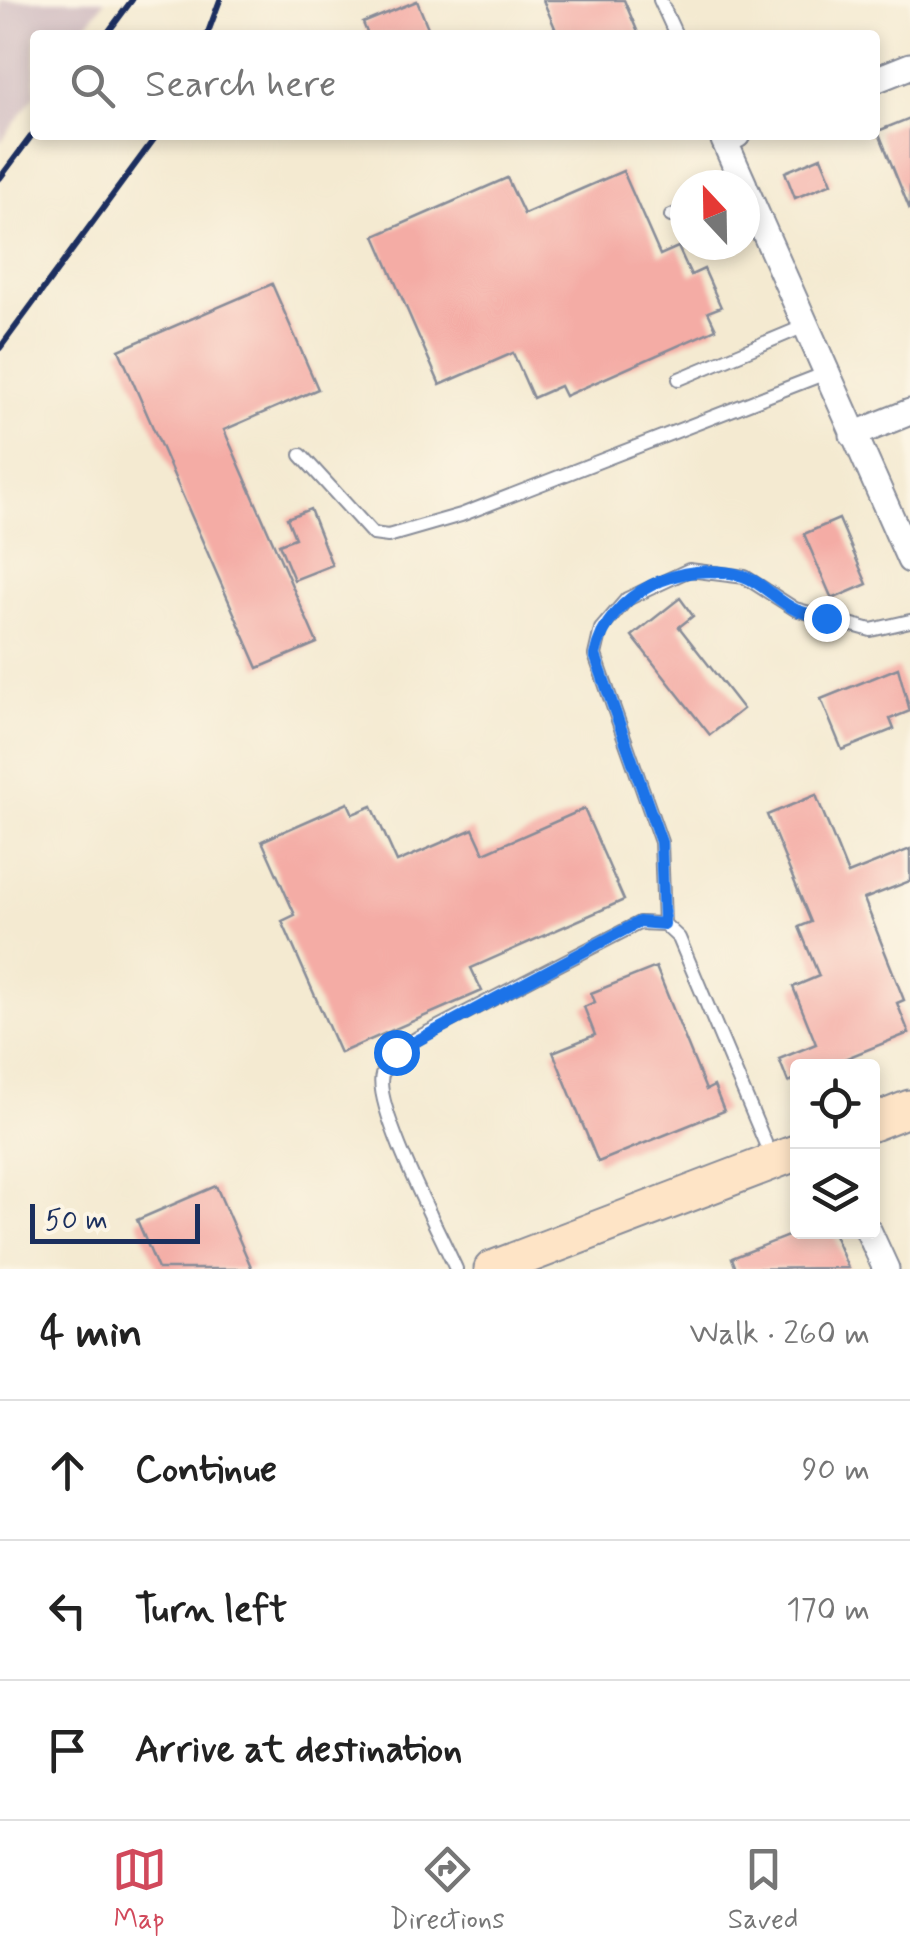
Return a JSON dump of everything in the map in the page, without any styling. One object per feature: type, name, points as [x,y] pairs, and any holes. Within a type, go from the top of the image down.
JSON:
[{"type":"main road","points":[[880,1120],[910,1108]]},
{"type":"main road","points":[[492,1269],[785,1157]]},
{"type":"street","points":[[880,78],[910,66]]},
{"type":"street","points":[[729,140],[739,170]]},
{"type":"street","points":[[760,223],[910,560]]},
{"type":"street","points":[[853,435],[910,412]]},
{"type":"street","points":[[872,1239],[886,1269]]},
{"type":"lane","points":[[660,0],[674,30]]},
{"type":"lane","points":[[679,379],[806,326]]},
{"type":"lane","points":[[301,455],[373,534],[388,536],[460,515],[826,374]]},
{"type":"lane","points":[[664,924],[661,842],[595,655],[600,629],[628,599],[689,570],[745,576],[796,610],[871,630],[910,621]]},
{"type":"lane","points":[[456,1269],[385,1109],[382,1072],[396,1052],[418,1037],[639,922],[664,924],[678,938],[785,1157]]},
{"type":"shaded area","points":[[0,0],[105,0],[83,30],[30,30],[30,102],[0,143]]},
{"type":"building","points":[[543,0],[624,0],[637,30],[556,30]]},
{"type":"building","points":[[417,1],[429,30],[366,30],[363,23]]},
{"type":"building","points":[[910,118],[910,210],[880,136],[880,130]]},
{"type":"building","points":[[821,157],[832,183],[795,198],[785,172]]},
{"type":"building","points":[[623,171],[660,255],[670,251],[670,260],[684,260],[691,275],[704,269],[721,307],[708,312],[716,329],[565,396],[560,386],[533,398],[513,353],[440,385],[375,236],[507,178],[524,214]]},
{"type":"building","points":[[272,284],[318,389],[224,430],[317,643],[258,668],[119,350]]},
{"type":"building","points":[[310,509],[332,565],[294,580],[279,544],[295,538],[287,518]]},
{"type":"building","points":[[839,519],[867,584],[832,599],[804,534]]},
{"type":"building","points":[[680,598],[693,616],[679,627],[743,709],[710,735],[632,636]]},
{"type":"building","points":[[898,668],[910,711],[890,719],[894,729],[842,750],[821,699]]},
{"type":"building","points":[[816,795],[848,874],[910,849],[910,881],[864,899],[904,1000],[897,1003],[909,1033],[844,1059],[790,1059],[788,1082],[779,1059],[816,1044],[793,987],[819,976],[799,927],[811,922],[767,815]]},
{"type":"building","points":[[348,803],[353,814],[372,806],[397,862],[473,829],[484,853],[584,809],[624,900],[471,968],[482,991],[340,1053],[282,921],[295,915],[262,841]]},
{"type":"building","points":[[656,967],[706,1090],[714,1086],[724,1111],[598,1162],[553,1052],[595,1035],[584,1007],[595,1002],[591,993]]},
{"type":"building","points":[[216,1186],[252,1269],[158,1269],[137,1220]]},
{"type":"building","points":[[790,1235],[790,1239],[836,1239],[848,1268],[736,1269],[732,1258]]},
{"type":"railway","points":[[110,30],[132,0]]},
{"type":"railway","points":[[209,30],[220,0]]},
{"type":"railway","points":[[0,178],[30,138]]},
{"type":"railway","points":[[0,348],[153,140]]},
{"type":"route","points":[[396,1052],[639,922],[664,924],[661,842],[595,655],[600,629],[628,599],[689,570],[745,576],[796,610],[826,618]]}]
